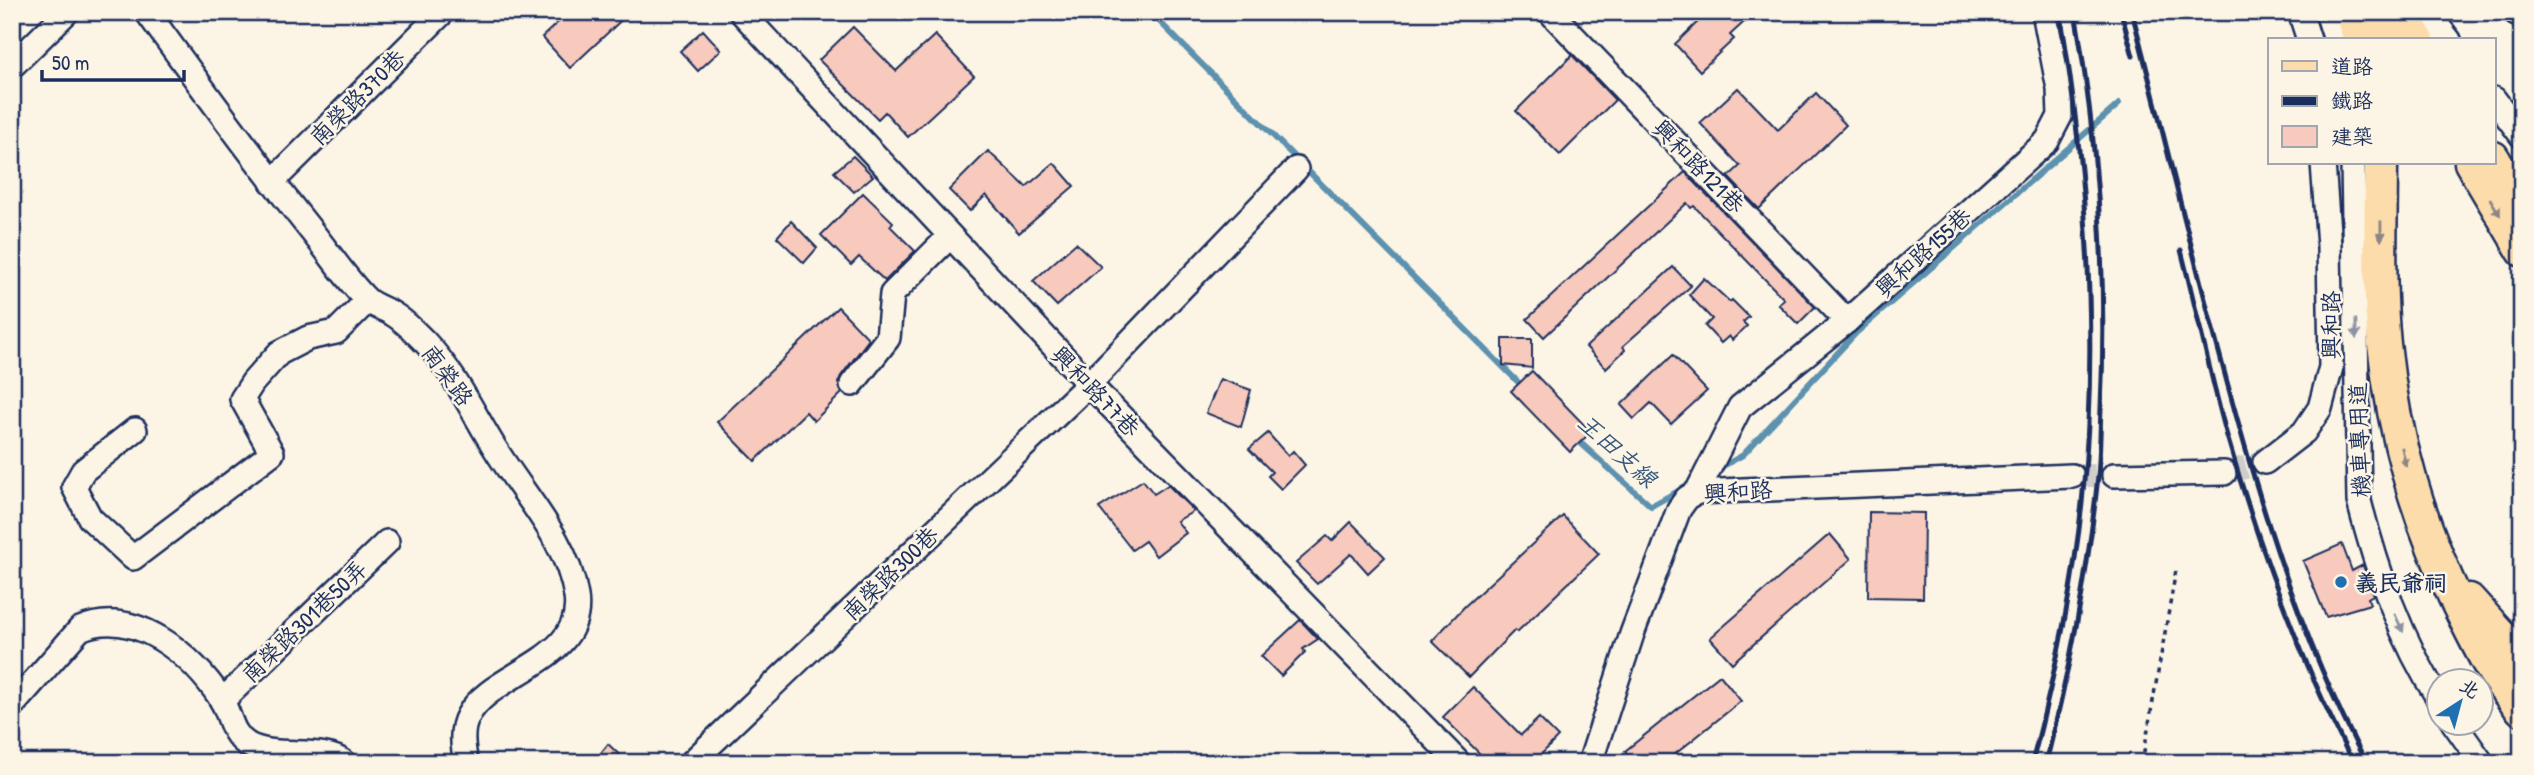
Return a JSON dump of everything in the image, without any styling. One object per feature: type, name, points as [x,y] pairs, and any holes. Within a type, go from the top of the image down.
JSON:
[{"type":"highway","points":[[2351,12],[2359,38]]},
{"type":"highway","points":[[2381,164],[2384,343],[2393,405],[2413,497],[2442,571],[2485,660],[2522,709]]},
{"type":"highway","points":[[2442,571],[2522,659]]},
{"type":"main road","points":[[2374,12],[2390,38]]},
{"type":"main road","points":[[2402,12],[2419,38]]},
{"type":"main road","points":[[2496,159],[2518,193]]},
{"type":"main road","points":[[2470,164],[2522,251]]},
{"type":"street","points":[[12,66],[67,12]]},
{"type":"street","name":"南榮路","points":[[146,12],[272,182],[367,301],[396,316],[426,343],[462,388],[496,451],[545,524],[568,565],[576,599],[573,621],[551,653],[491,691],[472,708],[466,719],[462,745],[466,763]]},
{"type":"street","name":"南榮路370巷","points":[[272,182],[443,12]]},
{"type":"street","name":"興和路77巷","points":[[741,12],[1089,384],[1459,763]]},
{"type":"street","name":"興和路121巷","points":[[1550,12],[1847,321]]},
{"type":"street","name":"興和路155巷","points":[[1697,491],[1740,407],[1847,321],[2048,141],[2060,116],[2059,89],[2044,12]]},
{"type":"street","points":[[2300,12],[2308,38]]},
{"type":"street","points":[[2327,12],[2335,38]]},
{"type":"street","points":[[2427,12],[2447,38]]},
{"type":"street","points":[[2515,12],[2522,17]]},
{"type":"street","points":[[2496,102],[2522,136]]},
{"type":"street","name":"興和路","points":[[2265,462],[2304,432],[2320,408],[2331,367],[2329,246],[2323,164]]},
{"type":"street","name":"機車專用道","points":[[2353,164],[2359,501],[2392,609],[2426,680]]},
{"type":"street","name":"南榮路300巷","points":[[691,763],[1089,384],[1296,169]]},
{"type":"street","points":[[852,384],[888,338],[892,294],[949,237]]},
{"type":"street","points":[[135,430],[83,471],[74,487],[90,518],[133,558],[272,453],[242,399],[279,353],[308,338],[336,332],[367,301]]},
{"type":"street","points":[[2114,475],[2224,473]]},
{"type":"street","name":"興和路","points":[[1590,763],[1632,634],[1679,509],[1687,498],[1697,491],[2072,476]]},
{"type":"street","name":"南榮路301巷50弄","points":[[222,701],[387,542]]},
{"type":"street","points":[[12,706],[80,629],[93,623],[125,625],[160,638],[193,664],[222,701],[236,735],[249,745],[264,751],[329,756],[345,763]]},
{"type":"street","points":[[2463,736],[2483,763]]},
{"type":"path","points":[[2142,763],[2176,570]]},
{"type":"building","points":[[569,12],[630,12],[570,68],[542,37]]},
{"type":"building","points":[[1708,12],[1755,12],[1730,35],[1734,39],[1700,71],[1675,44]]},
{"type":"building","points":[[853,27],[896,71],[935,35],[974,76],[908,137],[885,112],[878,119],[819,60]]},
{"type":"building","points":[[703,30],[721,50],[698,71],[680,51]]},
{"type":"building","points":[[1572,55],[1615,100],[1560,155],[1516,111]]},
{"type":"building","points":[[1738,88],[1778,130],[1816,93],[1846,125],[1759,209],[1728,177],[1740,166],[1700,123]]},
{"type":"building","points":[[988,151],[1026,187],[1054,163],[1074,186],[1019,233],[986,195],[970,211],[949,190]]},
{"type":"building","points":[[853,156],[873,176],[854,192],[834,172]]},
{"type":"building","points":[[1685,172],[1815,307],[1798,324],[1778,304],[1784,299],[1694,206],[1691,208],[1687,203],[1544,337],[1527,319]]},
{"type":"building","points":[[863,193],[893,222],[890,226],[915,251],[885,281],[859,257],[851,265],[821,235]]},
{"type":"building","points":[[791,221],[817,248],[804,263],[777,237]]},
{"type":"building","points":[[1076,243],[1101,267],[1057,306],[1033,281]]},
{"type":"building","points":[[1673,267],[1691,286],[1623,346],[1625,350],[1606,368],[1586,347]]},
{"type":"building","points":[[1704,278],[1749,317],[1743,322],[1747,326],[1732,340],[1729,336],[1721,343],[1705,326],[1712,319],[1689,295]]},
{"type":"building","points":[[838,307],[869,339],[841,376],[838,383],[842,393],[814,421],[806,412],[755,461],[717,422]]},
{"type":"building","points":[[1503,339],[1532,339],[1532,368],[1503,365]]},
{"type":"building","points":[[1673,355],[1707,391],[1671,424],[1651,403],[1634,419],[1621,405]]},
{"type":"building","points":[[1532,371],[1591,432],[1570,452],[1511,391]]},
{"type":"building","points":[[1220,379],[1251,390],[1241,427],[1206,413]]},
{"type":"building","points":[[1268,433],[1288,456],[1293,451],[1305,465],[1281,489],[1268,476],[1272,472],[1249,449]]},
{"type":"building","points":[[1143,480],[1154,494],[1168,485],[1194,511],[1177,521],[1186,533],[1156,556],[1145,541],[1132,550],[1099,508]]},
{"type":"building","points":[[1869,512],[1924,513],[1923,598],[1868,597]]},
{"type":"building","points":[[1563,516],[1599,554],[1517,632],[1515,630],[1469,677],[1432,641],[1465,606]]},
{"type":"building","points":[[1351,522],[1385,557],[1368,573],[1351,554],[1317,584],[1296,563],[1327,536],[1332,541]]},
{"type":"building","points":[[1830,534],[1851,559],[1732,663],[1710,638]]},
{"type":"building","name":"義民爺祠","points":[[2342,544],[2352,571],[2363,565],[2373,595],[2368,598],[2370,604],[2326,617],[2303,561]]},
{"type":"building","points":[[1300,620],[1318,639],[1303,649],[1305,652],[1281,676],[1261,656]]},
{"type":"building","points":[[1720,675],[1741,701],[1664,763],[1634,763],[1625,751]]},
{"type":"building","points":[[1473,687],[1521,735],[1539,718],[1558,737],[1533,763],[1489,763],[1443,717]]},
{"type":"building","points":[[608,744],[628,763],[593,763]]},
{"type":"waterway","name":"王田支線","points":[[1150,12],[1525,389]]},
{"type":"waterway","name":"王田支線","points":[[1718,469],[1743,455],[1856,333],[2119,104]]},
{"type":"waterway","name":"王田支線","points":[[1575,438],[1651,506],[1684,488]]},
{"type":"tunnel","points":[[2224,473],[2265,462]]},
{"type":"tunnel","points":[[2072,476],[2114,475]]},
{"type":"railway","points":[[2032,763],[2055,667],[2073,569],[2082,503],[2090,380],[2088,257],[2083,195],[2060,12]]},
{"type":"railway","points":[[2046,763],[2063,692],[2083,584],[2100,451],[2103,308],[2099,209],[2090,110],[2075,12]]},
{"type":"railway","points":[[2121,12],[2133,56]]},
{"type":"railway","points":[[2132,12],[2234,408],[2265,512],[2281,563],[2320,665],[2366,763]]},
{"type":"railway","points":[[2181,250],[2239,478],[2298,643],[2353,763]]},
{"type":"place","name":"義民爺祠","points":[[2341,582]]}]
